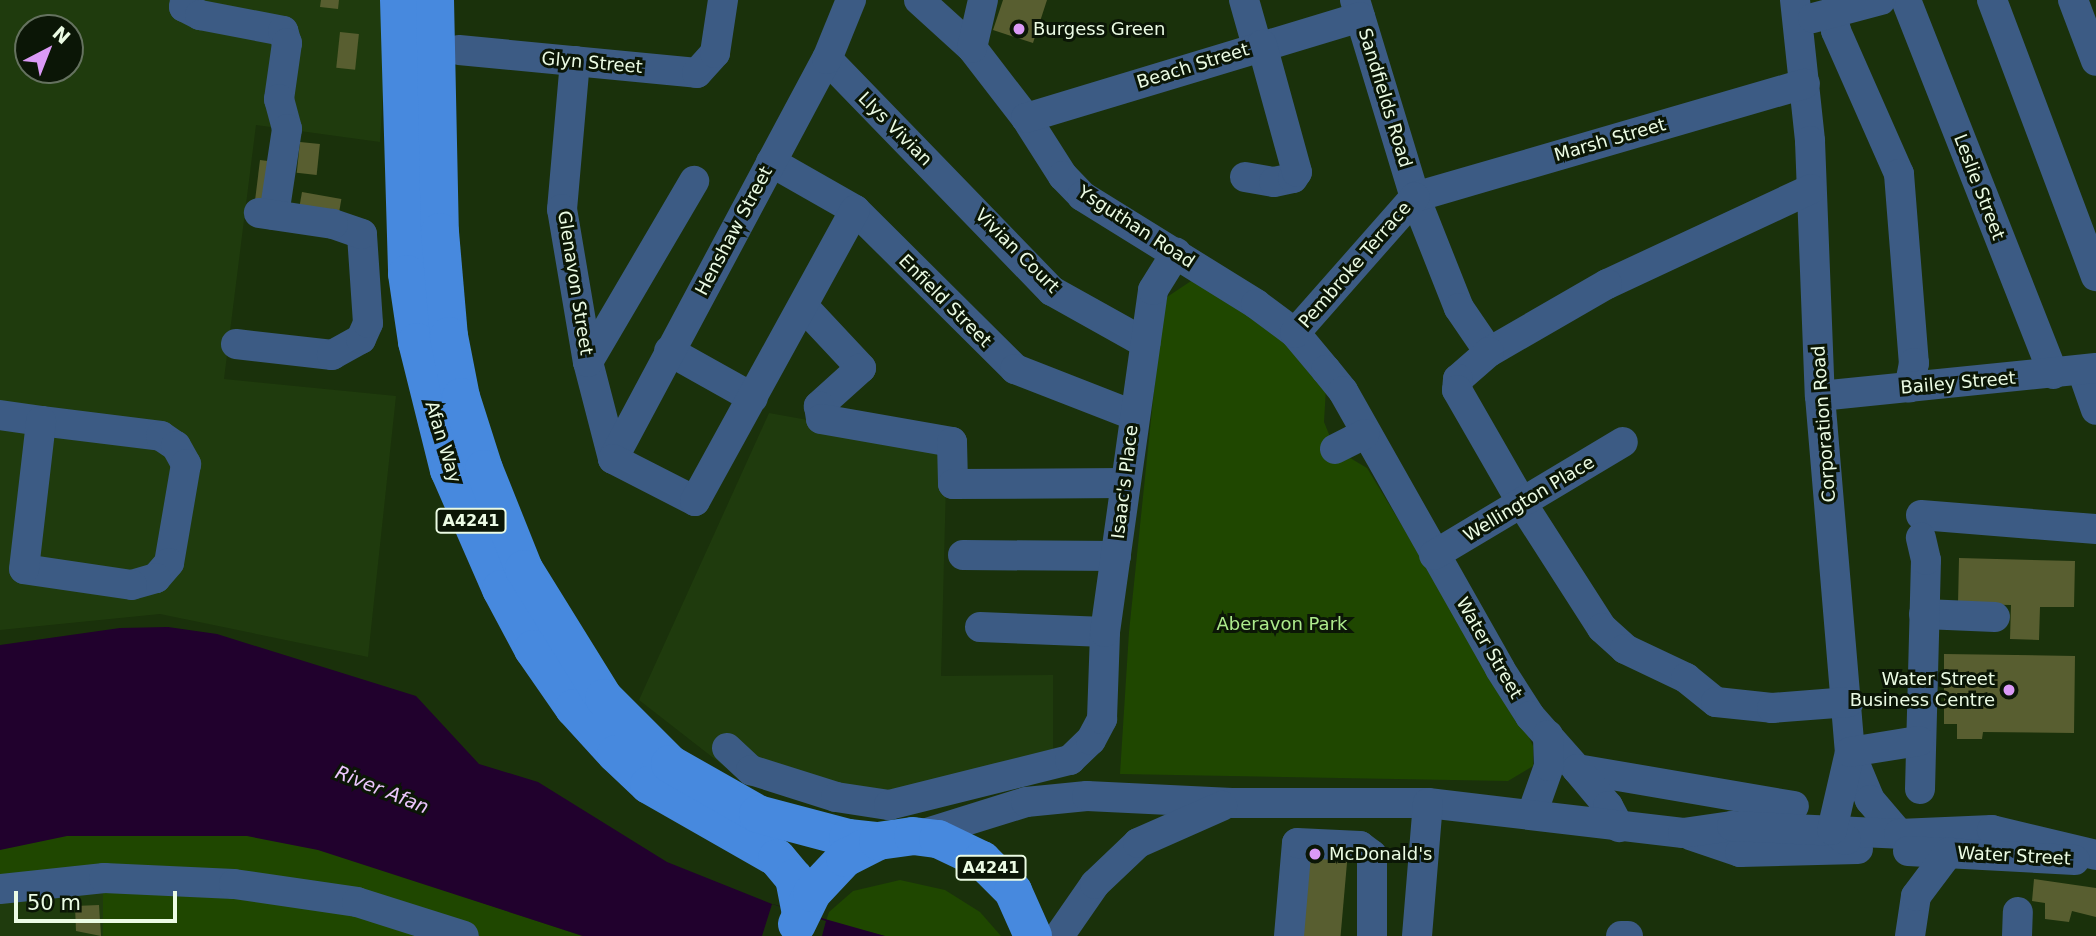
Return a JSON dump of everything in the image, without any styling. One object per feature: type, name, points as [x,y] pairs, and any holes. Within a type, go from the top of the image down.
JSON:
[{"type":"main road","name":"Afan Way","points":[[399,0],[407,274],[417,342],[449,470],[500,589],[533,649],[574,708],[616,754],[649,785],[777,858],[794,878],[797,924]]},
{"type":"main road","name":"Afan Way","points":[[435,0],[440,232],[449,336],[461,397],[484,469],[524,569],[604,698],[670,764],[758,814],[848,838],[878,841]]},
{"type":"main road","name":"A4241","points":[[797,924],[832,869],[878,841],[917,836],[959,846],[982,860],[1013,891],[1033,936]]},
{"type":"street","points":[[185,0],[184,7],[200,15],[283,31],[287,43],[279,99],[287,129],[267,214],[333,224],[362,234],[368,323],[361,339],[332,355],[236,344]]},
{"type":"street","name":"Glyn Street","points":[[459,50],[697,73],[715,53],[723,0]]},
{"type":"street","name":"Henshaw Street","points":[[613,460],[827,59],[851,0]]},
{"type":"street","name":"Ysguthan Road","points":[[919,0],[972,48],[1026,118],[1063,176],[1082,196],[1176,253],[1295,333]]},
{"type":"street","points":[[972,48],[983,0]]},
{"type":"street","points":[[1244,0],[1297,172],[1293,178],[1274,182],[1245,177]]},
{"type":"street","points":[[1797,11],[1832,13],[1881,0]]},
{"type":"street","name":"Leslie Street","points":[[1906,0],[2096,410]]},
{"type":"street","points":[[1992,0],[2096,276]]},
{"type":"street","points":[[2073,0],[2096,61]]},
{"type":"street","name":"Beach Street","points":[[1026,118],[1260,46],[1357,9]]},
{"type":"street","name":"Sandfields Road","points":[[1357,9],[1415,197],[1460,308],[1489,352]]},
{"type":"street","name":"Corporation Road","points":[[1797,11],[1805,84],[1819,396],[1849,702],[1850,752],[1870,800],[1881,844]]},
{"type":"street","points":[[1832,13],[1836,31],[1899,174],[1914,363],[1909,387]]},
{"type":"street","name":"Llys Vivian","points":[[827,59],[963,198]]},
{"type":"street","name":"Glenavon Street","points":[[575,61],[562,209],[588,362],[613,460]]},
{"type":"street","name":"Marsh Street","points":[[1415,197],[1805,84]]},
{"type":"street","name":"Enfield Street","points":[[771,162],[855,210],[1015,369],[1133,415]]},
{"type":"street","points":[[588,362],[694,181]]},
{"type":"street","points":[[1811,189],[1607,284],[1489,352],[1458,379],[1457,390],[1523,505],[1602,628],[1625,649],[1686,678],[1716,702],[1772,708],[1849,702]]},
{"type":"street","name":"Pembroke Terrace","points":[[1295,333],[1415,197]]},
{"type":"street","name":"Vivian Court","points":[[963,198],[1052,291],[1145,343]]},
{"type":"street","points":[[613,460],[695,501],[855,210]]},
{"type":"street","name":"Isaac's Place","points":[[727,748],[751,770],[836,797],[889,805],[1070,761],[1091,740],[1102,719],[1105,632],[1133,415],[1153,290],[1176,253]]},
{"type":"street","points":[[803,306],[861,368],[819,405],[821,419],[952,442],[953,484],[1124,484]]},
{"type":"street","name":"Water Street","points":[[1295,333],[1343,391],[1364,435],[1500,669],[1548,735],[1608,806],[1619,827]]},
{"type":"street","points":[[669,351],[753,398]]},
{"type":"street","name":"Bailey Street","points":[[1819,396],[2077,371]]},
{"type":"street","points":[[0,415],[161,436],[176,446],[186,464],[169,564],[156,578],[132,584],[24,569],[41,421]]},
{"type":"street","points":[[1335,449],[1364,435]]},
{"type":"street","name":"Wellington Place","points":[[1434,555],[1523,505],[1623,442]]},
{"type":"street","points":[[1920,789],[1919,741],[1927,543],[2096,529]]},
{"type":"street","points":[[963,555],[1116,556]]},
{"type":"street","points":[[1924,614],[1995,617]]},
{"type":"street","points":[[980,627],[1105,632]]},
{"type":"street","points":[[1532,814],[1549,766],[1548,735]]},
{"type":"street","points":[[1916,896],[1881,844],[1832,830],[1850,752],[1919,741]]},
{"type":"street","points":[[1577,769],[1794,806]]},
{"type":"street","name":"Water Street","points":[[917,836],[1055,797],[1232,803],[1428,803],[1683,833],[1740,852],[1881,844],[2011,831],[2096,858]]},
{"type":"street","name":"Water Street","points":[[1059,936],[1095,884],[1138,844],[1232,803]]},
{"type":"street","points":[[1417,936],[1428,803]]},
{"type":"street","name":"Water Street","points":[[1683,833],[1732,826],[1832,830],[1881,844],[1949,852],[2096,858]]},
{"type":"street","points":[[1289,936],[1297,843],[1360,845],[1373,855],[1372,936]]},
{"type":"street","points":[[1910,936],[1916,896],[1949,852]]},
{"type":"street","points":[[0,889],[104,878],[234,884],[367,904],[464,936]]},
{"type":"street","points":[[1621,936],[1628,936]]},
{"type":"shaded area","points":[[0,0],[380,0],[385,59],[380,142],[256,125],[224,379],[396,396],[368,657],[160,614],[0,630]]},
{"type":"shaded area","points":[[769,413],[947,445],[941,676],[1053,675],[1053,750],[1040,782],[888,820],[826,809],[743,781],[639,700]]},
{"type":"shaded area","points":[[104,878],[103,936],[0,936],[0,889]]},
{"type":"green space","name":"Aberavon Park","points":[[1197,277],[1289,345],[1326,388],[1324,422],[1335,449],[1367,468],[1523,724],[1533,746],[1533,766],[1508,781],[1120,774],[1129,632],[1159,342],[1167,297]]},
{"type":"green space","points":[[148,755],[408,878],[582,936],[103,936],[103,878],[0,889],[0,774]]},
{"type":"green space","points":[[900,880],[945,890],[980,912],[1001,936],[885,936],[826,921],[829,912],[853,891]]},
{"type":"water","name":"River Afan","points":[[168,627],[217,634],[416,696],[479,764],[538,782],[667,862],[772,904],[885,936],[583,936],[318,850],[247,836],[67,836],[0,850],[0,645],[120,628]]},
{"type":"pier","points":[[772,904],[826,921],[822,936],[762,936]]},
{"type":"building","points":[[321,0],[339,0],[338,9],[320,7]]},
{"type":"building","points":[[1003,0],[1047,0],[1033,43],[993,30]]},
{"type":"building","points":[[340,32],[359,34],[355,70],[336,68]]},
{"type":"building","points":[[300,142],[320,144],[317,175],[297,173]]},
{"type":"building","points":[[260,160],[268,161],[263,204],[255,203]]},
{"type":"building","points":[[302,192],[341,199],[338,216],[299,209]]},
{"type":"building","name":"Water Street Business Centre","points":[[1959,558],[2075,561],[2074,607],[2040,607],[2039,640],[2010,639],[2011,605],[1958,604]]},
{"type":"building","name":"Water Street Business Centre","points":[[1944,654],[2075,656],[2074,733],[1983,732],[1982,739],[1957,739],[1957,724],[1944,724]]},
{"type":"building","points":[[1299,849],[1348,853],[1341,936],[1291,936]]},
{"type":"building","points":[[2034,879],[2096,888],[2096,917],[2072,911],[2069,922],[2045,919],[2045,903],[2032,901]]},
{"type":"building","points":[[99,905],[101,936],[76,931],[75,906]]},
{"type":"place","name":"Burgess Green","points":[[1019,29]]},
{"type":"place","name":"Water Street Business Centre","points":[[2009,690]]},
{"type":"place","name":"McDonald's","points":[[1315,854]]}]
